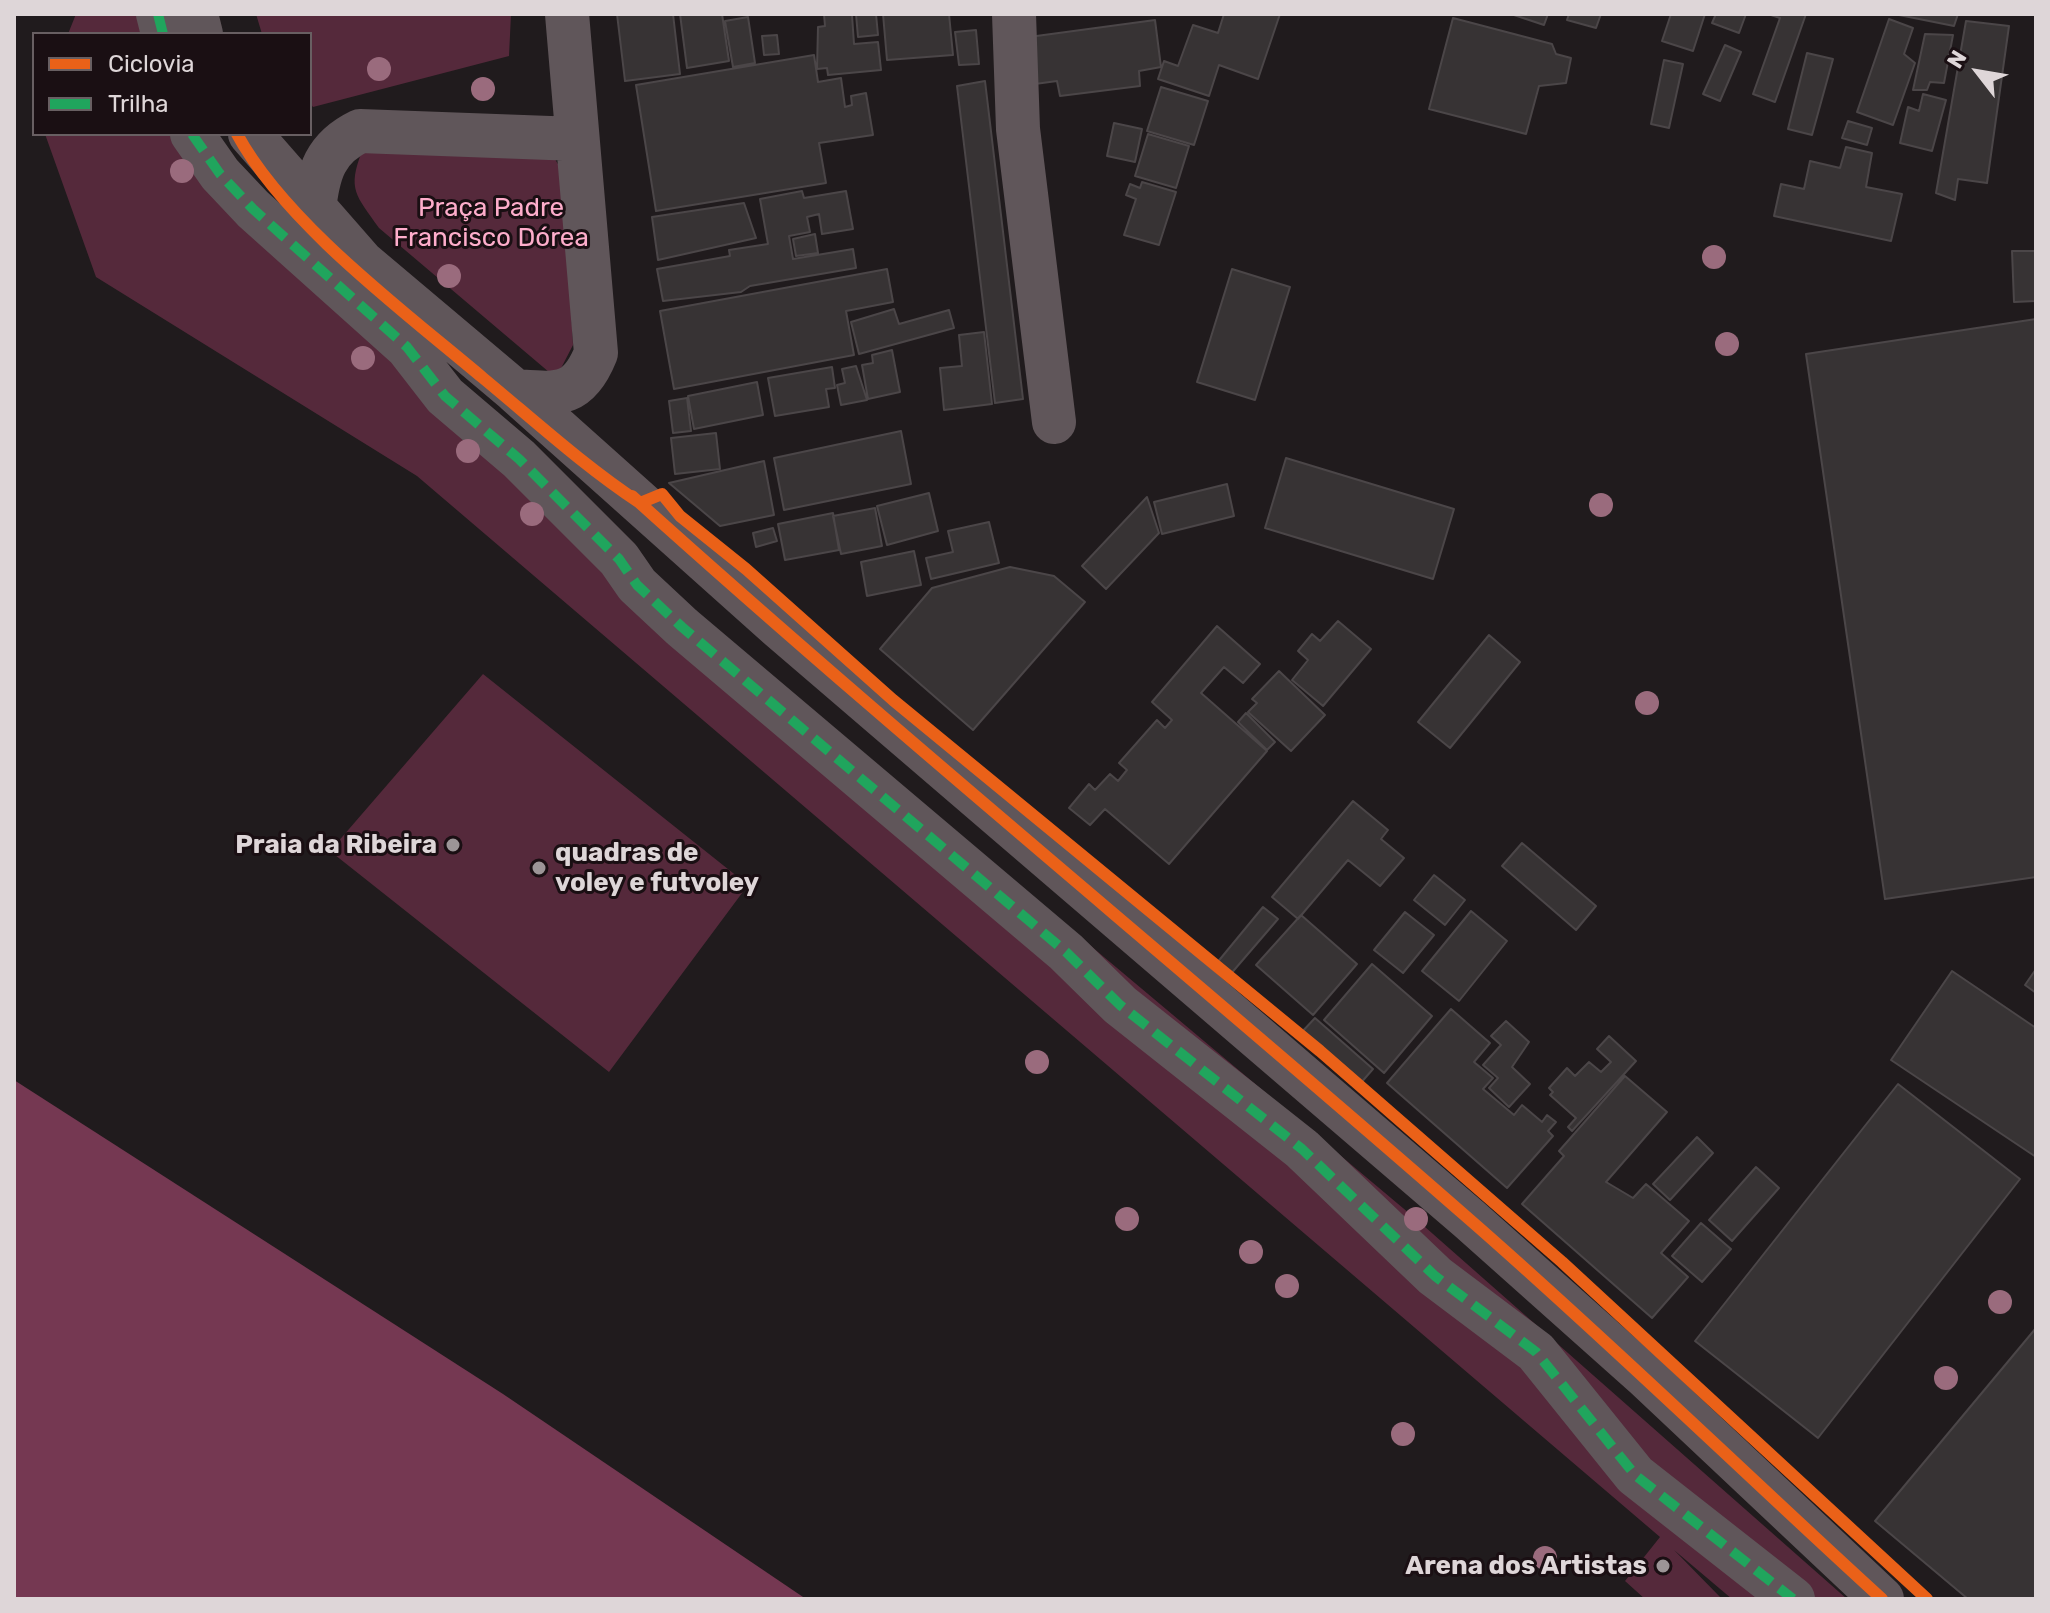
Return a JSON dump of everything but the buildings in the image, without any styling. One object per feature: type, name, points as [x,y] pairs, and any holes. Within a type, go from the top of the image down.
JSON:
[{"type":"street","points":[[515,391],[567,391],[581,381],[596,353],[567,14]]},
{"type":"street","points":[[1014,14],[1018,129],[1054,422]]},
{"type":"street","points":[[314,210],[317,179],[326,157],[341,140],[360,131],[577,139]]},
{"type":"street","points":[[193,136],[220,174],[253,209],[407,347],[445,396],[519,459],[619,559],[637,585],[682,627],[1066,952],[1120,1005],[1302,1149],[1435,1276],[1536,1352],[1635,1475],[1793,1599]]},
{"type":"street","points":[[254,140],[362,262],[515,391],[779,627],[1469,1219],[1644,1375],[1882,1599]]},
{"type":"green space","points":[[76,14],[157,14],[160,32],[69,32]]},
{"type":"green space","points":[[256,14],[511,14],[509,56],[313,107],[312,32],[261,32]]},
{"type":"green space","points":[[46,136],[194,136],[568,507],[1416,1219],[1847,1599],[1732,1599],[1674,1550],[1722,1599],[1645,1599],[1625,1581],[1660,1537],[417,476],[96,277]]},
{"type":"green space","name":"Praça Padre Francisco Dórea","points":[[362,151],[550,151],[564,174],[573,345],[556,378],[379,228],[356,192],[355,175]]},
{"type":"green space","name":"quadras de voley e futvoley","points":[[483,674],[748,885],[609,1072],[330,851]]},
{"type":"shaded area","points":[[14,1080],[503,1394],[806,1599],[14,1599]]},
{"type":"marked path","points":[[158,14],[162,32]]},
{"type":"marked path","points":[[193,136],[220,174],[253,209],[407,347],[445,396],[519,459],[619,559],[637,585],[682,627],[1066,952],[1120,1005],[1302,1149],[1435,1276],[1536,1352],[1635,1475],[1793,1599]]},
{"type":"cycle path","points":[[238,136],[285,200],[349,265],[619,489],[640,503],[662,494],[680,516],[746,569],[893,700],[1320,1051],[1562,1262],[1927,1599]]},
{"type":"cycle path","points":[[632,496],[839,679],[1469,1219],[1882,1599]]},
{"type":"place","name":"Praia da Ribeira","points":[[453,845]]},
{"type":"place","name":"quadras de voley e futvoley","points":[[539,868]]},
{"type":"place","name":"Arena dos Artistas","points":[[1663,1566]]}]
